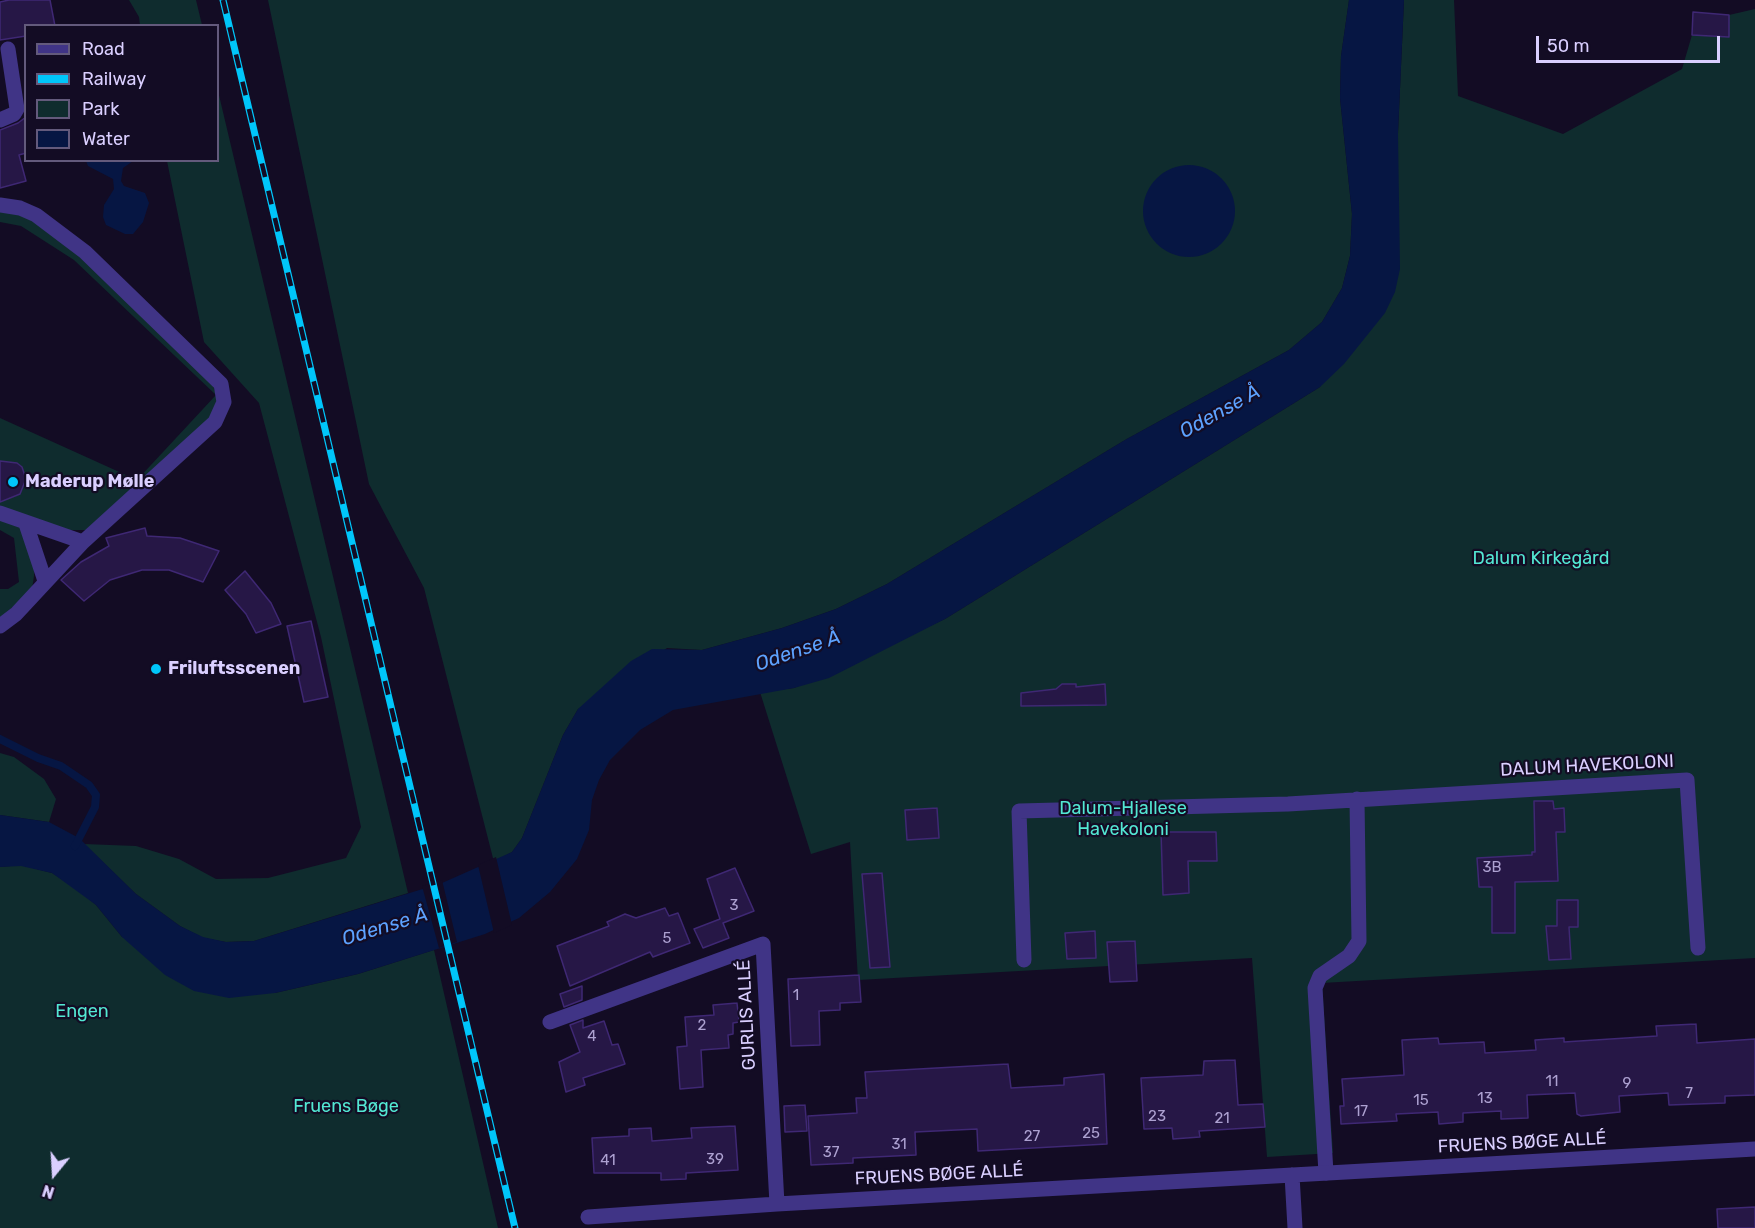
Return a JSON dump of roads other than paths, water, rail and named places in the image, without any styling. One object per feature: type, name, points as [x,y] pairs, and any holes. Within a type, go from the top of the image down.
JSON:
[{"type":"street","points":[[0,120],[14,114],[17,109],[8,49]]},
{"type":"street","points":[[0,205],[20,208],[36,215],[85,252],[221,384],[224,402],[215,422],[83,542],[16,614],[0,626]]},
{"type":"street","points":[[0,513],[26,524],[83,542]]},
{"type":"street","points":[[26,524],[45,581]]},
{"type":"street","name":"DALUM HAVEKOLONI","points":[[1024,960],[1019,811],[1288,804],[1687,780],[1698,948]]},
{"type":"street","points":[[1326,1173],[1315,988],[1320,976],[1349,956],[1359,941],[1357,799]]},
{"type":"street","name":"GURLIS ALLÉ","points":[[550,1023],[763,944],[777,1204]]},
{"type":"street","name":"FRUENS BØGE ALLÉ","points":[[588,1217],[777,1204],[1755,1149]]},
{"type":"street","points":[[1292,1175],[1295,1228]]},
{"type":"water","name":"Odense Å","points":[[1349,0],[1404,0],[1398,133],[1400,269],[1395,292],[1385,313],[1344,364],[1320,387],[945,619],[829,678],[794,688],[673,710],[640,730],[610,760],[599,780],[592,800],[589,830],[577,859],[550,892],[519,918],[485,934],[358,974],[275,993],[229,998],[194,991],[165,975],[122,937],[96,905],[52,873],[21,866],[0,867],[0,815],[49,822],[79,838],[136,894],[180,926],[203,937],[226,942],[254,941],[442,883],[512,852],[522,838],[563,735],[578,709],[631,661],[652,649],[702,650],[782,628],[836,609],[887,584],[1125,440],[1289,350],[1322,322],[1342,288],[1350,256],[1352,214],[1340,98],[1341,56]]},
{"type":"water","points":[[86,162],[132,162],[123,168],[121,181],[124,186],[145,193],[149,203],[143,222],[133,234],[125,234],[106,225],[103,217],[104,205],[114,189],[113,179],[88,166]]},
{"type":"water","points":[[1189,165],[1207,169],[1221,179],[1231,193],[1235,211],[1231,229],[1221,243],[1207,253],[1189,257],[1171,253],[1157,243],[1147,229],[1143,211],[1147,193],[1157,179],[1171,169]]},
{"type":"waterway","points":[[0,739],[38,758],[61,766],[89,785],[96,795],[95,807],[75,846]]},
{"type":"railway","points":[[223,0],[515,1228]]},
{"type":"place","name":"Maderup Mølle","points":[[13,482]]},
{"type":"place","name":"Friluftsscenen","points":[[156,669]]},
{"type":"park label","name":"Dalum Kirkegård","points":[[1541,559]]},
{"type":"park label","name":"Dalum-Hjallese Havekoloni","points":[[1123,819]]},
{"type":"park label","name":"Engen","points":[[82,1012]]},
{"type":"park label","name":"Fruens Bøge","points":[[346,1107]]}]
